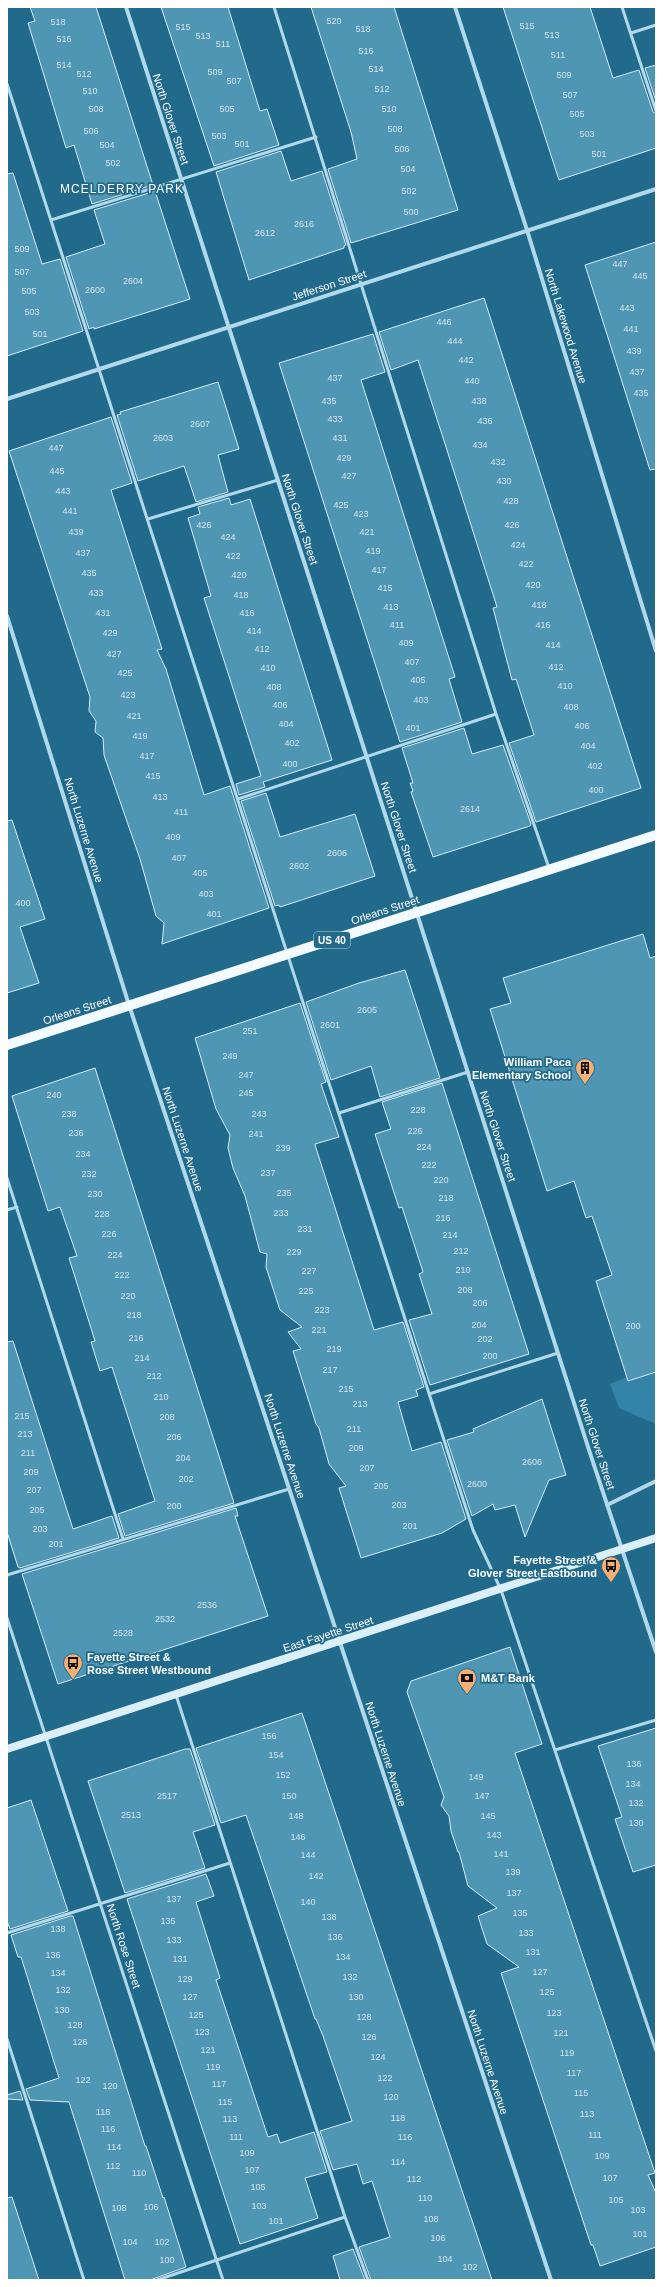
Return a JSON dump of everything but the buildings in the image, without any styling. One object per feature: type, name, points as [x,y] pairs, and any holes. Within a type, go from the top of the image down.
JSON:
[{"type":"main road","name":"Orleans Street","points":[[7,1045],[656,835]]},
{"type":"main road","name":"East Fayette Street","points":[[7,1749],[501,1590],[656,1538]]},
{"type":"street","name":"North Glover Street","points":[[126,7],[621,1550],[656,1652]]},
{"type":"street","name":"North Lakewood Avenue","points":[[455,7],[527,230],[656,651]]},
{"type":"street","name":"Jefferson Street","points":[[7,398],[656,189]]},
{"type":"street","name":"North Luzerne Avenue","points":[[7,616],[130,1005],[550,2280]]},
{"type":"street","points":[[607,1505],[656,1482]]},
{"type":"lane","points":[[274,7],[496,714],[549,869]]},
{"type":"lane","points":[[622,7],[656,111]]},
{"type":"lane","points":[[631,33],[656,25]]},
{"type":"lane","points":[[7,84],[473,1530],[501,1590],[656,2052]]},
{"type":"lane","points":[[51,220],[316,137]]},
{"type":"lane","points":[[148,520],[278,480]]},
{"type":"lane","points":[[238,799],[496,714]]},
{"type":"lane","points":[[339,1113],[468,1072]]},
{"type":"lane","points":[[7,1178],[123,1540]]},
{"type":"lane","points":[[7,1210],[16,1207]]},
{"type":"lane","points":[[429,1394],[558,1352]]},
{"type":"lane","points":[[7,1575],[289,1489]]},
{"type":"lane","name":"North Rose Street","points":[[7,1618],[223,2280]]},
{"type":"lane","points":[[176,1695],[345,2217],[368,2280]]},
{"type":"lane","points":[[555,1750],[656,1720]]},
{"type":"lane","points":[[7,1933],[230,1863]]},
{"type":"lane","points":[[7,2039],[84,2280]]},
{"type":"lane","points":[[157,2280],[345,2217]]},
{"type":"shaded area","points":[[656,1372],[656,1424],[619,1408],[610,1384],[627,1377],[628,1381]]},
{"type":"place","name":"William Paca Elementary School","points":[[585,1085]]},
{"type":"place","name":"Fayette Street & Glover Street Eastbound","points":[[611,1583]]},
{"type":"place","name":"Fayette Street & Rose Street Westbound","points":[[73,1680]]},
{"type":"place","name":"M&T Bank","points":[[467,1695]]},
{"type":"district","name":"MCELDERRY PARK","points":[[122,189]]}]
